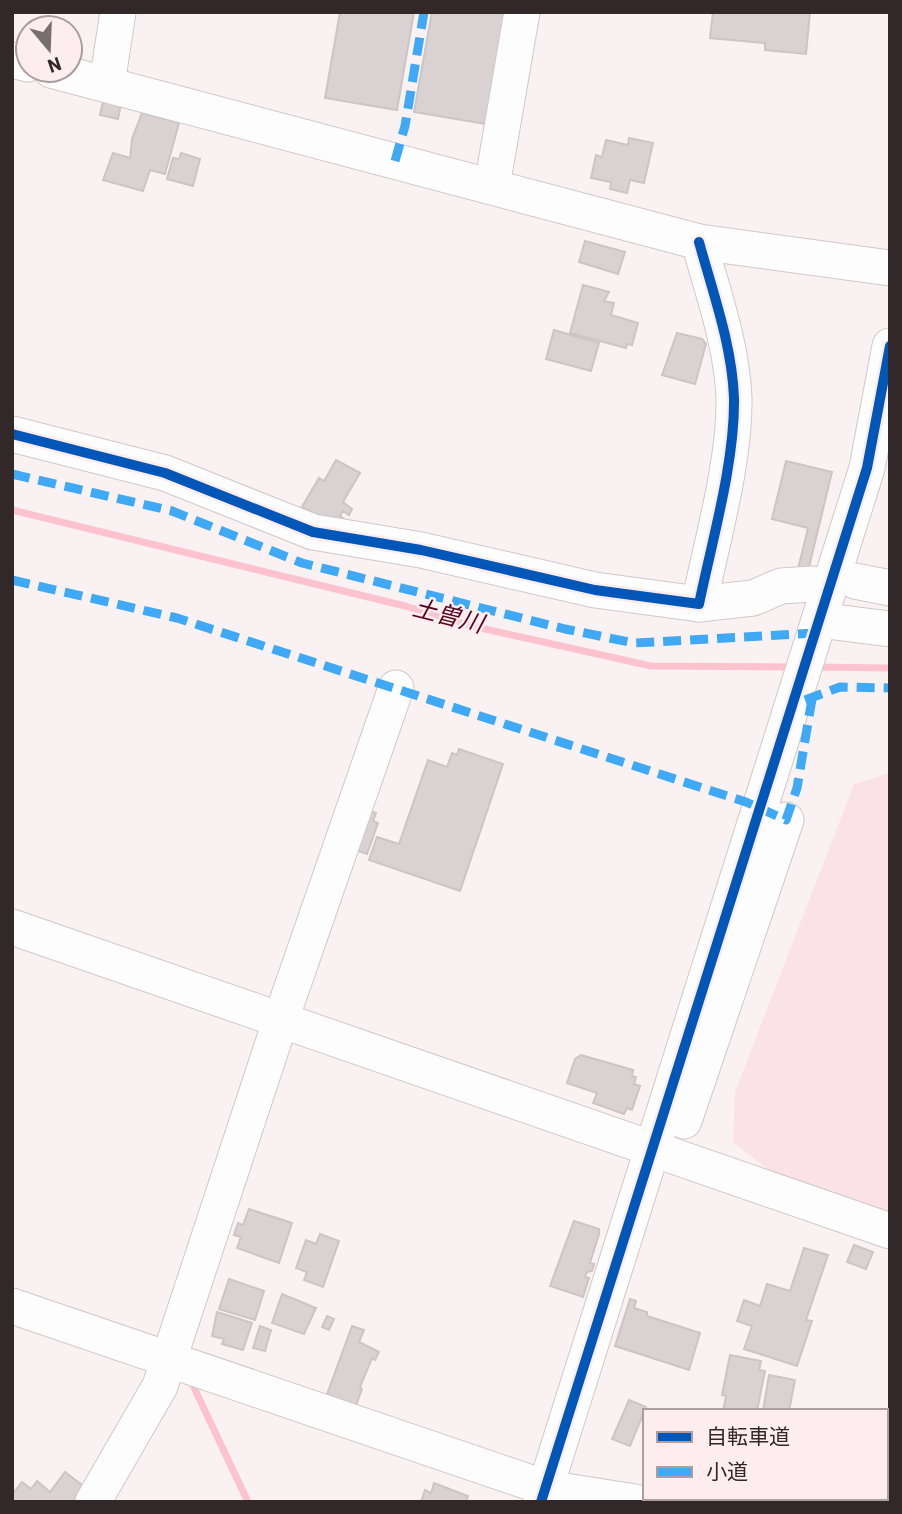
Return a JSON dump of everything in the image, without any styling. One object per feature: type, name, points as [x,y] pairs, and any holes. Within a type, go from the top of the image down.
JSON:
[{"type":"street","points":[[107,84],[118,12]]},
{"type":"street","points":[[492,186],[522,12]]},
{"type":"street","points":[[84,78],[699,242],[890,268]]},
{"type":"street","points":[[699,242],[728,348],[734,399],[729,451],[699,604]]},
{"type":"street","points":[[662,1153],[796,687],[867,468],[890,346]]},
{"type":"street","points":[[12,434],[165,473],[313,532],[421,551],[595,590],[699,604],[753,598],[781,586],[812,584]]},
{"type":"street","points":[[855,581],[890,588]]},
{"type":"street","points":[[815,633],[890,629]]},
{"type":"street","points":[[93,1502],[160,1386],[281,1019],[396,688]]},
{"type":"street","points":[[543,1495],[662,1153],[786,820]]},
{"type":"street","points":[[12,927],[662,1153],[797,1196],[890,1231]]},
{"type":"street","points":[[12,1306],[169,1359],[543,1495],[635,1502]]},
{"type":"shaded area","points":[[890,773],[890,1219],[812,1196],[768,1169],[733,1142],[735,1092],[854,784]]},
{"type":"building","points":[[340,12],[414,12],[397,110],[325,98]]},
{"type":"building","points":[[432,12],[506,12],[486,124],[414,112]]},
{"type":"building","points":[[713,12],[810,12],[806,54],[765,50],[765,43],[710,38]]},
{"type":"building","points":[[104,96],[122,99],[118,119],[100,115]]},
{"type":"building","points":[[142,113],[179,123],[165,174],[150,170],[143,191],[103,180],[113,153],[130,158],[132,139]]},
{"type":"building","points":[[629,138],[653,143],[644,183],[630,180],[627,193],[610,189],[611,182],[591,178],[596,155],[602,157],[606,140],[628,145]]},
{"type":"building","points":[[181,153],[200,159],[193,186],[167,179],[173,158],[179,159]]},
{"type":"building","points":[[585,241],[625,252],[618,274],[579,262]]},
{"type":"building","points":[[583,285],[609,292],[604,301],[614,303],[611,315],[638,323],[632,345],[627,344],[626,348],[570,333]]},
{"type":"building","points":[[554,330],[599,343],[591,371],[546,359]]},
{"type":"building","points":[[677,333],[702,339],[706,344],[695,384],[662,375]]},
{"type":"building","points":[[336,460],[360,473],[343,502],[352,509],[349,515],[343,511],[340,516],[347,521],[332,524],[302,507],[319,478],[324,481]]},
{"type":"building","points":[[786,461],[832,472],[808,571],[798,569],[808,528],[772,519]]},
{"type":"building","points":[[459,749],[503,764],[460,891],[369,860],[377,837],[399,844],[428,760],[447,767],[452,753],[457,755]]},
{"type":"building","points":[[370,811],[376,813],[373,821],[378,823],[367,854],[352,849]]},
{"type":"building","points":[[581,1055],[633,1070],[632,1076],[636,1077],[634,1084],[640,1086],[632,1110],[627,1108],[624,1114],[593,1103],[597,1093],[567,1083],[575,1059]]},
{"type":"building","points":[[249,1209],[292,1223],[279,1263],[237,1248],[241,1237],[234,1235],[238,1223],[243,1225]]},
{"type":"building","points":[[574,1221],[599,1229],[590,1263],[594,1264],[592,1271],[587,1272],[585,1277],[589,1278],[583,1297],[550,1286]]},
{"type":"building","points":[[320,1234],[339,1241],[323,1287],[304,1280],[307,1272],[296,1268],[306,1240],[316,1244]]},
{"type":"building","points":[[854,1245],[873,1252],[866,1269],[847,1262]]},
{"type":"building","points":[[804,1248],[828,1255],[806,1320],[812,1321],[797,1366],[744,1349],[752,1326],[737,1321],[744,1300],[760,1306],[767,1284],[790,1291]]},
{"type":"building","points":[[229,1279],[264,1291],[255,1320],[219,1309]]},
{"type":"building","points":[[282,1294],[316,1308],[304,1334],[272,1323]]},
{"type":"building","points":[[630,1299],[636,1301],[634,1308],[647,1312],[647,1316],[700,1333],[689,1370],[615,1346]]},
{"type":"building","points":[[217,1312],[252,1323],[243,1350],[222,1344],[224,1339],[212,1336]]},
{"type":"building","points":[[327,1316],[334,1319],[329,1330],[322,1327]]},
{"type":"building","points":[[260,1326],[271,1330],[265,1351],[253,1348]]},
{"type":"building","points":[[352,1326],[364,1330],[359,1342],[379,1352],[375,1360],[372,1358],[354,1411],[325,1400]]},
{"type":"building","points":[[730,1355],[761,1361],[759,1370],[765,1371],[757,1409],[723,1409],[726,1396],[722,1395]]},
{"type":"building","points":[[769,1375],[795,1380],[789,1409],[763,1409]]},
{"type":"building","points":[[629,1400],[646,1407],[630,1446],[612,1439]]},
{"type":"building","points":[[65,1472],[86,1488],[76,1502],[12,1502],[12,1495],[22,1482],[31,1489],[37,1481],[50,1492]]},
{"type":"building","points":[[434,1483],[468,1496],[466,1502],[421,1502],[425,1490],[431,1493]]},
{"type":"building","points":[[748,1500],[784,1500],[784,1502]]},
{"type":"waterway","name":"土曽川","points":[[12,510],[405,606],[476,627],[651,666],[795,667]]},
{"type":"waterway","name":"土曽川","points":[[813,667],[890,668]]},
{"type":"waterway","points":[[190,1379],[248,1502]]},
{"type":"marked path","points":[[395,161],[405,126],[424,12]]},
{"type":"marked path","points":[[12,474],[172,511],[302,563],[565,629],[634,643],[815,633]]},
{"type":"marked path","points":[[12,580],[177,618],[746,802],[786,820],[797,788],[812,699]]},
{"type":"marked path","points":[[805,700],[840,687],[890,688]]},
{"type":"cycle path","points":[[12,434],[165,473],[313,532],[421,550],[595,590],[699,604],[727,475],[734,398],[726,339],[699,242]]},
{"type":"cycle path","points":[[541,1502],[867,468],[890,346]]}]
